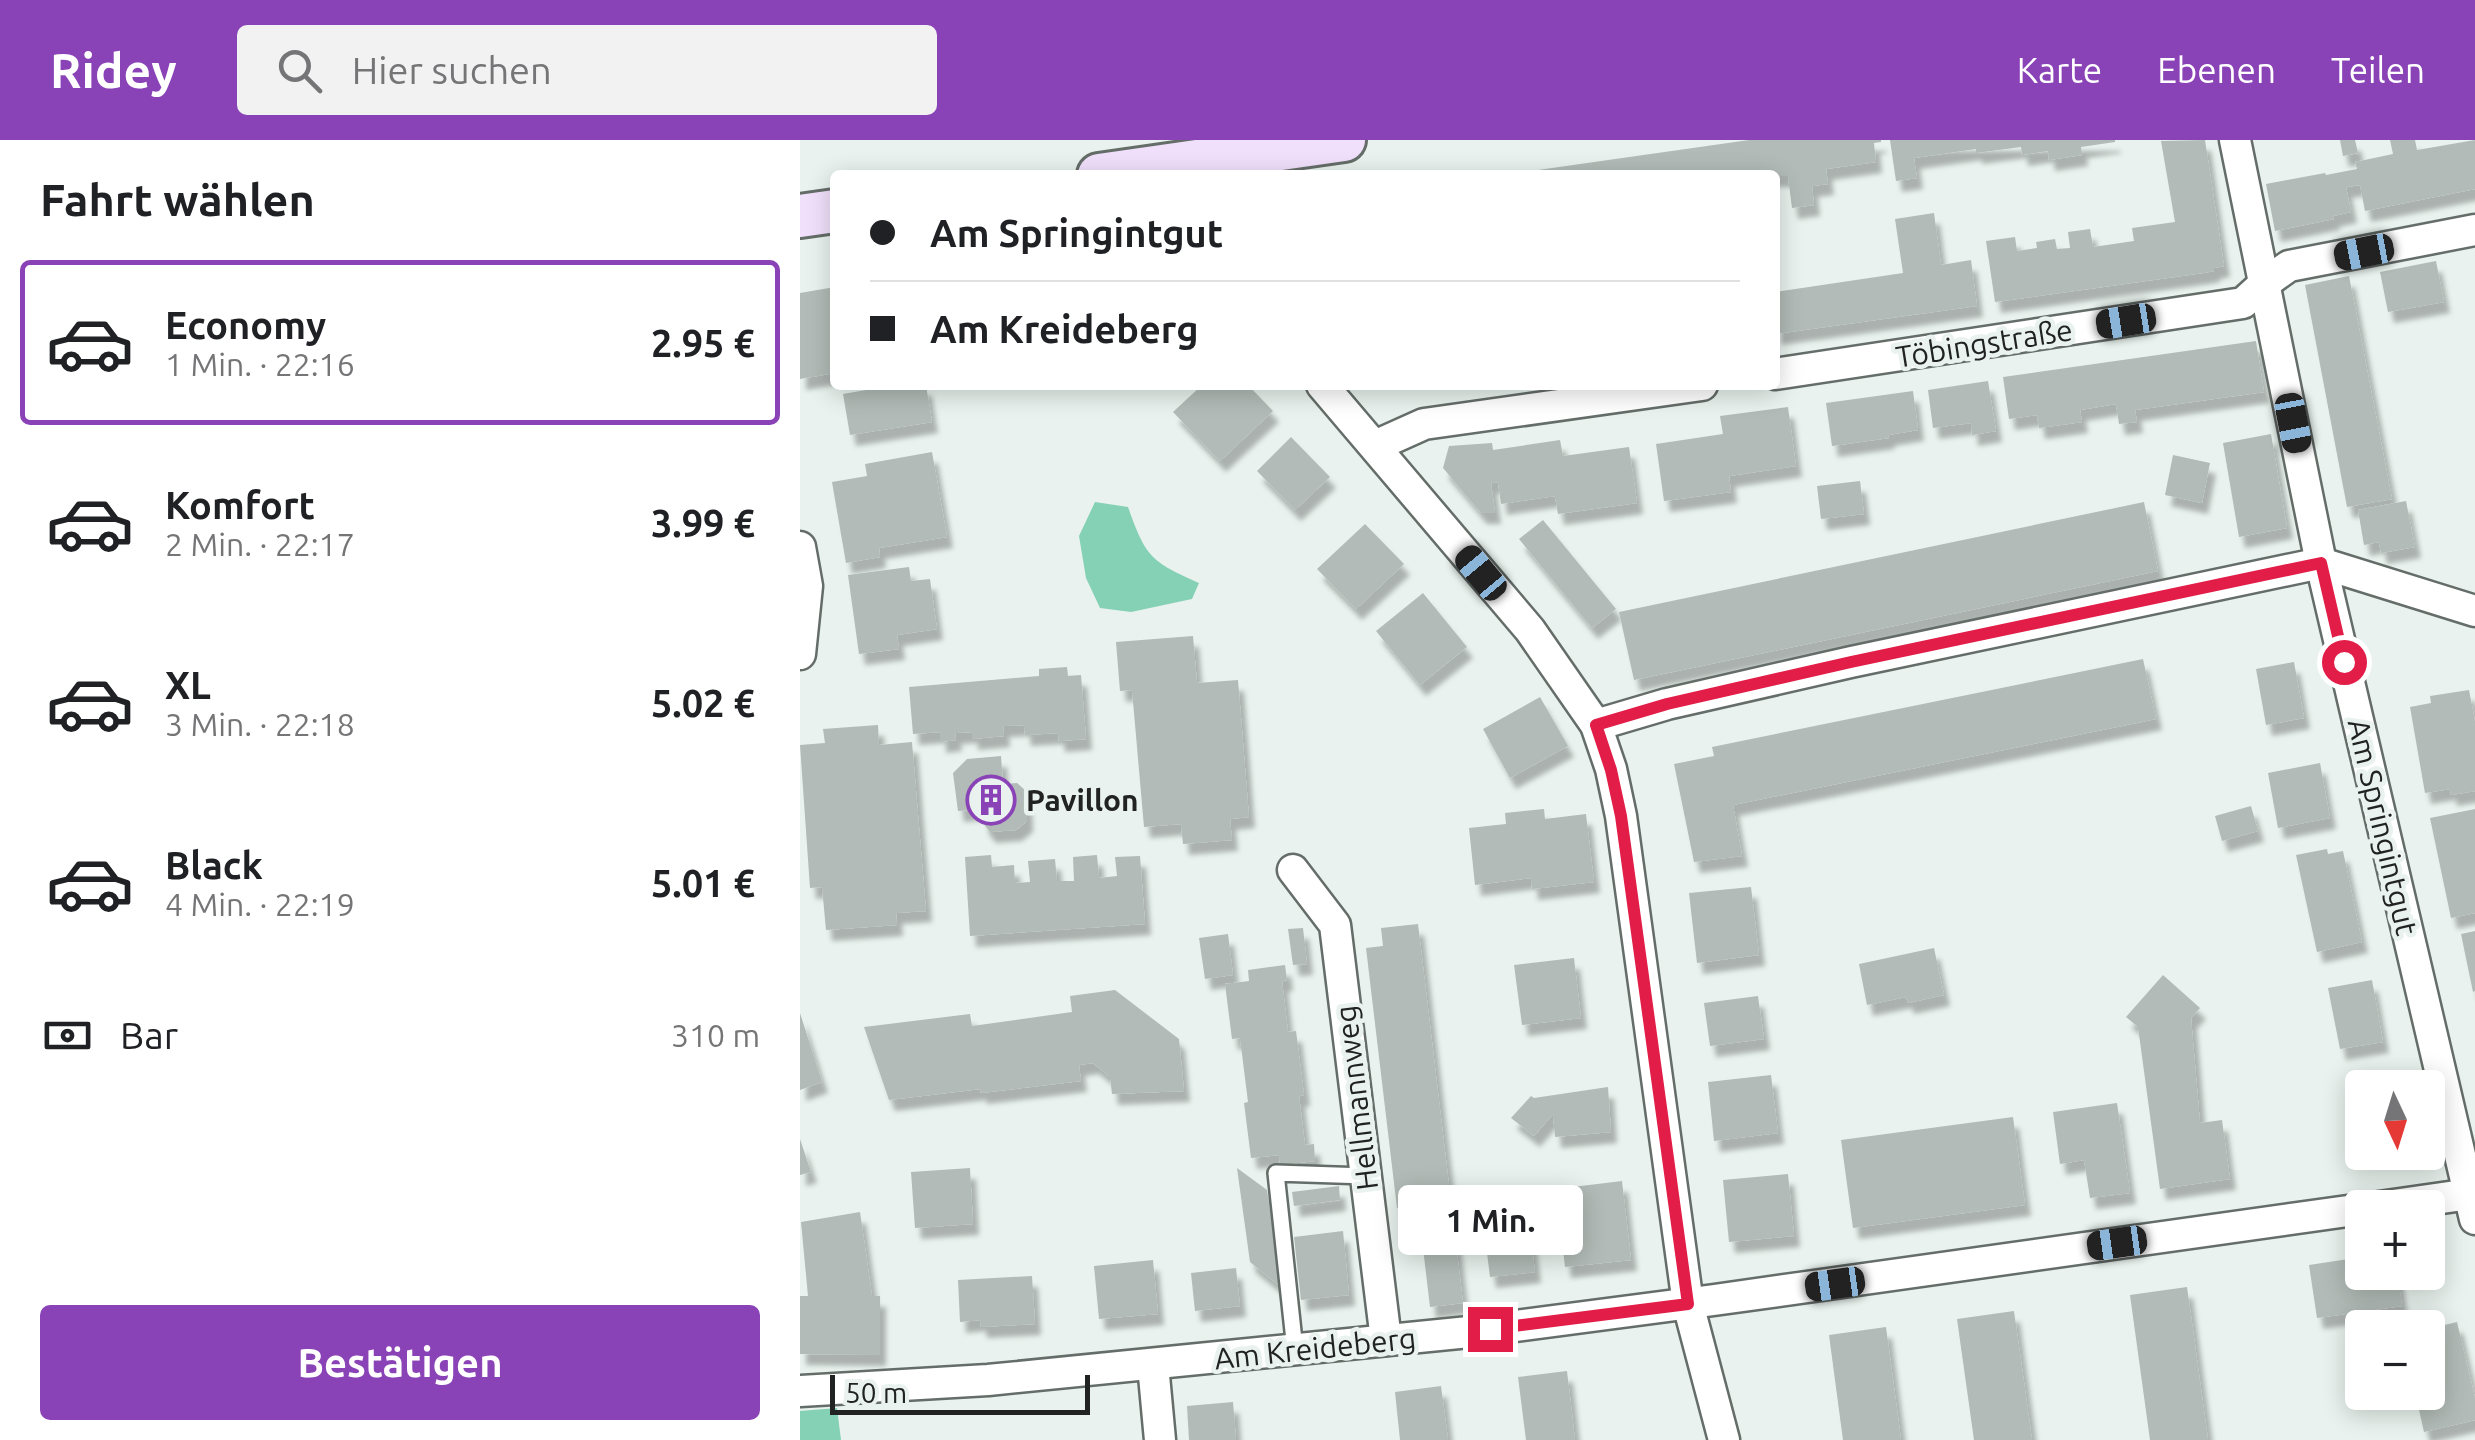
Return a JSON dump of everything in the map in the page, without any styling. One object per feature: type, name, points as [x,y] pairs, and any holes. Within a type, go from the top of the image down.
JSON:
[{"type":"main road","points":[[1164,160],[1204,140]]},
{"type":"main road","points":[[1121,170],[1164,160],[1320,142]]},
{"type":"main road","points":[[800,216],[830,213]]},
{"type":"street","name":"Am Springintgut","points":[[2235,140],[2321,563],[2472,1206]]},
{"type":"street","name":"Töbingstraße","points":[[1780,373],[2243,304],[2289,266],[2475,230]]},
{"type":"street","points":[[1326,390],[1530,630],[1596,725],[1621,816],[1688,1304],[1724,1440]]},
{"type":"street","points":[[1375,446],[1424,424],[1666,390]]},
{"type":"street","points":[[800,547],[807,586],[800,654]]},
{"type":"street","points":[[1596,725],[1667,704],[1851,662],[2321,563],[2475,611]]},
{"type":"street","name":"Hellmannweg","points":[[1293,870],[1336,925],[1386,1340]]},
{"type":"street","points":[[2445,1207],[2472,1206]]},
{"type":"street","name":"Am Kreideberg","points":[[800,1391],[988,1380],[1386,1340],[1688,1304],[2345,1211]]},
{"type":"street","points":[[1154,1364],[1160,1440]]},
{"type":"lane","points":[[1295,1350],[1276,1174],[1366,1176]]},
{"type":"green space","points":[[1095,502],[1128,507],[1152,556],[1199,583],[1192,599],[1131,612],[1100,608],[1086,578],[1079,536]]},
{"type":"green space","points":[[837,1408],[841,1440],[800,1440],[800,1411]]},
{"type":"building","points":[[1749,140],[1881,140],[1874,143],[1876,162],[1826,169],[1828,184],[1812,186],[1814,205],[1792,208],[1788,176],[1780,176],[1780,170],[1538,170]]},
{"type":"building","points":[[1890,140],[2115,142],[2081,147],[2082,155],[2049,160],[2048,151],[2022,155],[2021,147],[1914,158],[1917,178],[1896,181]]},
{"type":"building","points":[[2205,140],[2224,266],[2203,273],[1995,302],[1986,241],[2015,237],[2017,251],[2037,248],[2036,242],[2055,239],[2057,249],[2070,248],[2068,232],[2090,229],[2093,247],[2134,241],[2132,228],[2175,222],[2161,141]]},
{"type":"building","points":[[2340,140],[2355,140],[2358,153],[2343,156]]},
{"type":"building","points":[[2390,140],[2415,140],[2417,150],[2475,140],[2475,189],[2365,211],[2360,185],[2346,187],[2351,212],[2275,231],[2266,184],[2357,169],[2355,162],[2393,154]]},
{"type":"building","points":[[1934,213],[1941,265],[1971,260],[1977,306],[1780,333],[1780,291],[1903,273],[1895,219]]},
{"type":"building","points":[[2436,261],[2444,302],[2388,312],[2380,272]]},
{"type":"building","points":[[2349,276],[2392,499],[2347,507],[2305,285]]},
{"type":"building","points":[[830,288],[830,374],[800,379],[800,293]]},
{"type":"building","points":[[2256,341],[2264,392],[2135,410],[2137,422],[2119,424],[2116,404],[2080,410],[2082,422],[2039,428],[2037,415],[2009,419],[2003,377]]},
{"type":"building","points":[[1988,381],[1996,431],[1972,435],[1971,423],[1933,428],[1928,390]]},
{"type":"building","points":[[927,390],[932,422],[850,435],[843,394]]},
{"type":"building","points":[[1197,390],[1253,390],[1273,411],[1220,461],[1173,412]]},
{"type":"building","points":[[1913,391],[1918,430],[1832,446],[1826,403]]},
{"type":"building","points":[[1788,407],[1796,466],[1729,476],[1731,492],[1664,501],[1656,444],[1723,434],[1720,416]]},
{"type":"building","points":[[2271,434],[2287,528],[2239,537],[2223,443]]},
{"type":"building","points":[[1291,437],[1330,477],[1295,510],[1257,471]]},
{"type":"building","points":[[1560,440],[1563,456],[1629,447],[1637,503],[1558,514],[1555,496],[1501,504],[1498,482],[1491,483],[1495,513],[1481,513],[1443,468],[1449,446],[1492,443],[1493,450]]},
{"type":"building","points":[[932,452],[947,537],[879,548],[880,557],[846,563],[832,482],[867,476],[865,464]]},
{"type":"building","points":[[2173,455],[2210,463],[2202,503],[2165,495]]},
{"type":"building","points":[[1860,481],[1864,514],[1821,519],[1817,486]]},
{"type":"building","points":[[2406,501],[2415,547],[2381,553],[2379,542],[2364,545],[2358,510]]},
{"type":"building","points":[[2144,502],[2158,571],[1634,680],[1619,612]]},
{"type":"building","points":[[1543,520],[1616,609],[1592,628],[1519,539]]},
{"type":"building","points":[[1365,524],[1404,564],[1356,609],[1317,569]]},
{"type":"building","points":[[909,567],[911,581],[930,579],[937,629],[897,635],[899,649],[859,654],[848,575]]},
{"type":"building","points":[[1423,593],[1467,647],[1420,685],[1376,631]]},
{"type":"building","points":[[1193,636],[1197,683],[1238,680],[1249,817],[1230,819],[1232,840],[1183,844],[1181,824],[1144,827],[1132,690],[1120,691],[1116,642]]},
{"type":"building","points":[[2143,659],[2156,719],[1733,805],[1742,856],[1694,862],[1674,764],[1714,756],[1712,747]]},
{"type":"building","points":[[2294,662],[2304,718],[2266,725],[2256,669]]},
{"type":"building","points":[[1067,667],[1068,676],[1081,675],[1086,739],[1059,741],[1058,733],[1025,735],[1024,725],[1003,726],[1004,736],[972,739],[972,732],[955,733],[956,740],[940,742],[940,732],[913,734],[909,687],[1039,676],[1039,669]]},
{"type":"building","points":[[2469,690],[2475,722],[2475,791],[2451,795],[2450,789],[2425,793],[2410,707],[2431,703],[2430,696]]},
{"type":"building","points":[[1540,697],[1568,746],[1510,778],[1483,729]]},
{"type":"building","points":[[878,725],[879,745],[912,742],[926,911],[896,913],[897,925],[826,930],[822,887],[810,888],[800,745],[825,743],[823,729]]},
{"type":"building","name":"Pavillon","points":[[1001,756],[1003,784],[1017,783],[1026,791],[1027,821],[1016,830],[990,832],[983,823],[982,809],[958,811],[953,773],[967,759]]},
{"type":"building","points":[[2320,763],[2330,818],[2278,828],[2268,773]]},
{"type":"building","points":[[2251,806],[2258,831],[2222,841],[2215,816]]},
{"type":"building","points":[[1544,809],[1545,819],[1586,814],[1594,882],[1532,889],[1531,878],[1475,885],[1469,828],[1506,824],[1505,813]]},
{"type":"building","points":[[2475,809],[2475,913],[2451,918],[2430,818]]},
{"type":"building","points":[[2327,849],[2328,854],[2343,851],[2362,942],[2317,952],[2296,855]]},
{"type":"building","points":[[991,855],[992,867],[1014,865],[1015,883],[1030,882],[1028,861],[1055,859],[1057,881],[1074,881],[1073,857],[1097,855],[1099,878],[1117,876],[1115,857],[1140,856],[1145,924],[970,936],[965,857]]},
{"type":"building","points":[[1751,887],[1759,955],[1697,963],[1689,893]]},
{"type":"building","points":[[1418,924],[1463,1303],[1430,1307],[1418,1206],[1397,1208],[1366,948],[1383,946],[1381,928]]},
{"type":"building","points":[[1303,928],[1307,964],[1293,965],[1288,929]]},
{"type":"building","points":[[2475,931],[2475,991],[2473,992],[2461,934]]},
{"type":"building","points":[[1228,934],[1233,975],[1205,979],[1199,938]]},
{"type":"building","points":[[1934,948],[1944,995],[1908,1003],[1906,997],[1867,1005],[1859,964]]},
{"type":"building","points":[[1574,958],[1581,1018],[1522,1025],[1514,965]]},
{"type":"building","points":[[1285,965],[1287,980],[1282,981],[1288,1032],[1296,1031],[1305,1145],[1314,1144],[1315,1161],[1280,1165],[1279,1155],[1251,1158],[1240,1038],[1232,1039],[1225,984],[1249,981],[1248,970]]},
{"type":"building","points":[[2163,975],[2200,1008],[2191,1018],[2200,1123],[2222,1120],[2230,1179],[2160,1189],[2138,1027],[2126,1017]]},
{"type":"building","points":[[2372,980],[2383,1042],[2340,1049],[2328,988]]},
{"type":"building","points":[[1115,990],[1179,1039],[1184,1091],[1112,1094],[1110,1077],[1093,1063],[1079,1065],[1081,1081],[889,1100],[864,1027],[970,1014],[972,1026],[1072,1012],[1070,996]]},
{"type":"building","points":[[1758,996],[1764,1039],[1710,1046],[1704,1003]]},
{"type":"building","points":[[800,1013],[822,1082],[800,1090]]},
{"type":"building","points":[[1771,1075],[1778,1133],[1714,1141],[1708,1082]]},
{"type":"building","points":[[1608,1087],[1611,1132],[1555,1137],[1553,1114],[1534,1136],[1511,1118],[1531,1096]]},
{"type":"building","points":[[2117,1103],[2130,1193],[2090,1198],[2084,1160],[2060,1164],[2053,1112]]},
{"type":"building","points":[[2013,1117],[2025,1205],[1853,1228],[1841,1140]]},
{"type":"building","points":[[800,1139],[811,1172],[800,1175]]},
{"type":"building","points":[[970,1168],[973,1224],[915,1228],[911,1172]]},
{"type":"building","points":[[1237,1168],[1267,1190],[1281,1287],[1250,1262]]},
{"type":"building","points":[[1788,1174],[1794,1236],[1729,1242],[1723,1180]]},
{"type":"building","points":[[1622,1181],[1631,1260],[1565,1267],[1556,1189]]},
{"type":"building","points":[[1339,1186],[1340,1200],[1294,1206],[1292,1192]]},
{"type":"building","points":[[860,1212],[872,1296],[880,1296],[880,1355],[800,1354],[800,1296],[808,1296],[801,1222]]},
{"type":"building","points":[[1343,1231],[1349,1295],[1301,1300],[1294,1237]]},
{"type":"building","points":[[1530,1231],[1535,1272],[1490,1277],[1485,1237]]},
{"type":"building","points":[[1153,1260],[1158,1314],[1099,1319],[1094,1266]]},
{"type":"building","points":[[2345,1260],[2345,1290],[2400,1290],[2402,1306],[2345,1310],[2345,1314],[2317,1318],[2309,1265]]},
{"type":"building","points":[[1236,1268],[1240,1306],[1195,1311],[1191,1273]]},
{"type":"building","points":[[1032,1276],[1035,1324],[981,1327],[980,1320],[960,1322],[958,1280]]},
{"type":"building","points":[[2187,1287],[2208,1440],[2150,1440],[2130,1295]]},
{"type":"building","points":[[2014,1311],[2032,1440],[1974,1440],[1957,1319]]},
{"type":"building","points":[[2457,1322],[2475,1398],[2475,1420],[2424,1432],[2419,1410],[2445,1410],[2445,1325]]},
{"type":"building","points":[[1886,1327],[1901,1440],[1843,1440],[1829,1335]]},
{"type":"building","points":[[1567,1371],[1575,1440],[1526,1440],[1518,1377]]},
{"type":"building","points":[[1441,1386],[1448,1440],[1400,1440],[1395,1392]]},
{"type":"building","points":[[1233,1402],[1236,1440],[1189,1440],[1187,1406]]},
{"type":"place","name":"Pavillon","points":[[991,800]]},
{"type":"route","points":[[1490,1329],[1688,1304],[1621,816],[1596,725],[1630,713],[1851,662],[2321,563],[2344,662]]}]
